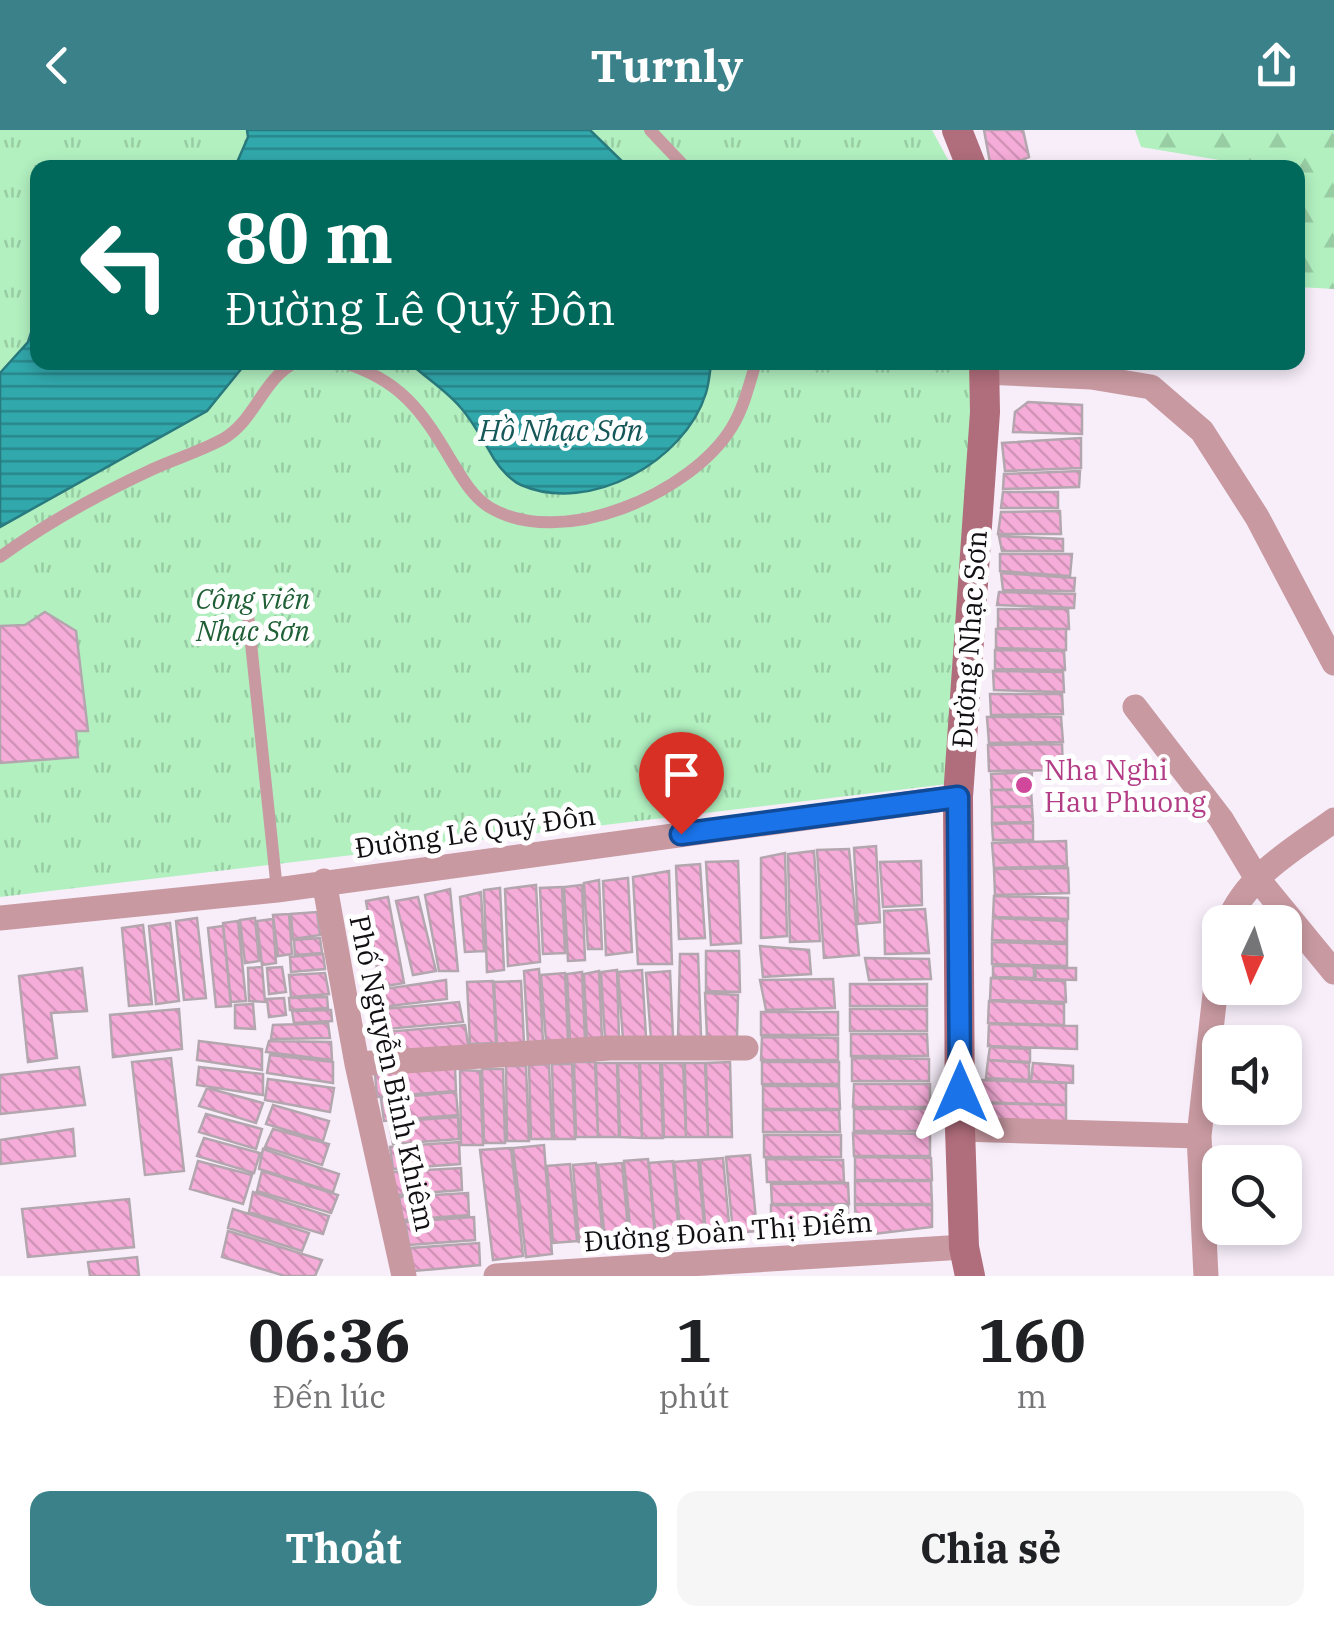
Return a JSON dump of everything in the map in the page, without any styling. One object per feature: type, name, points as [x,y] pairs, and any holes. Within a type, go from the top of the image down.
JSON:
[{"type":"main road","points":[[957,130],[969,160]]},
{"type":"main road","name":"Đường Nhạc Sơn","points":[[967,1261],[960,1129],[958,797],[985,412],[984,370]]},
{"type":"street","points":[[1019,370],[1090,376],[1152,387],[1202,431],[1257,517],[1334,663]]},
{"type":"street","points":[[1135,708],[1221,818],[1256,877],[1334,972]]},
{"type":"street","name":"Đường Lê Quý Đôn","points":[[0,918],[276,890],[958,797]]},
{"type":"street","points":[[1235,905],[1256,877],[1334,820]]},
{"type":"street","name":"Phố Nguyễn Bỉnh Khiêm","points":[[324,882],[404,1276]]},
{"type":"street","points":[[1206,1276],[1198,1136],[1213,1005]]},
{"type":"street","points":[[358,1064],[610,1048],[746,1048]]},
{"type":"street","points":[[960,1129],[1198,1136]]},
{"type":"street","name":"Đường Đoàn Thị Điểm","points":[[496,1276],[967,1261]]},
{"type":"lane","points":[[650,130],[678,160]]},
{"type":"lane","points":[[0,557],[111,489],[224,438],[284,370]]},
{"type":"lane","points":[[363,370],[407,395],[472,492],[486,506],[514,518],[554,521],[584,518],[645,500],[692,469],[731,428],[754,370]]},
{"type":"lane","points":[[248,614],[276,890]]},
{"type":"green space","name":"Công viên Nhạc Sơn","points":[[0,130],[932,130],[948,160],[30,160],[30,370],[973,370],[973,781],[0,897]]},
{"type":"green space","points":[[1135,130],[1334,130],[1334,289],[1305,287],[1305,160],[1219,160],[1141,147]]},
{"type":"water","points":[[247,130],[590,130],[621,160],[238,160]]},
{"type":"water","points":[[30,336],[30,370],[240,370],[207,411],[0,527],[0,373]]},
{"type":"water","name":"Hồ Nhạc Sơn","points":[[418,370],[710,370],[706,393],[695,418],[678,440],[632,476],[576,493],[548,492],[513,481],[449,396]]},
{"type":"building","points":[[984,130],[1023,130],[1029,157],[990,160]]},
{"type":"building","points":[[1028,402],[1082,405],[1082,434],[1013,432],[1015,412]]},
{"type":"building","points":[[1081,438],[1081,468],[1005,471],[1002,443]]},
{"type":"building","points":[[1080,471],[1079,487],[1003,489],[1004,474]]},
{"type":"building","points":[[1003,492],[1058,492],[1058,508],[1001,508]]},
{"type":"building","points":[[1060,511],[1061,534],[998,534],[1001,512]]},
{"type":"building","points":[[999,536],[1063,539],[1063,551],[1002,551]]},
{"type":"building","points":[[1000,554],[1072,554],[1070,576],[1000,571]]},
{"type":"building","points":[[1001,573],[1075,578],[1074,591],[1003,590]]},
{"type":"building","points":[[999,592],[1075,594],[1074,608],[997,605]]},
{"type":"building","points":[[998,609],[1068,609],[1069,629],[998,628]]},
{"type":"building","points":[[45,612],[76,631],[88,731],[76,731],[78,757],[0,763],[0,626],[25,625]]},
{"type":"building","points":[[996,629],[1066,629],[1066,650],[996,648]]},
{"type":"building","points":[[995,650],[1064,651],[1065,670],[995,669]]},
{"type":"building","points":[[993,671],[1063,672],[1064,692],[994,690]]},
{"type":"building","points":[[990,694],[1062,694],[1063,714],[991,715]]},
{"type":"building","points":[[987,717],[1061,717],[1063,742],[989,743]]},
{"type":"building","points":[[1062,744],[1063,770],[989,771],[988,745]]},
{"type":"building","points":[[1032,772],[1031,789],[992,790],[991,774]]},
{"type":"building","points":[[991,790],[1031,790],[1032,806],[992,807]]},
{"type":"building","points":[[992,807],[1032,807],[1033,822],[992,823]]},
{"type":"building","points":[[1033,823],[1033,840],[993,840],[992,824]]},
{"type":"building","points":[[1066,841],[1067,866],[994,868],[992,843]]},
{"type":"building","points":[[876,846],[880,922],[858,924],[854,848]]},
{"type":"building","points":[[849,849],[859,955],[824,958],[817,850]]},
{"type":"building","points":[[814,851],[820,941],[790,942],[788,854]]},
{"type":"building","points":[[785,853],[787,936],[761,938],[761,858]]},
{"type":"building","points":[[738,861],[741,943],[711,945],[706,862]]},
{"type":"building","points":[[921,861],[922,905],[883,907],[880,862]]},
{"type":"building","points":[[700,864],[705,938],[679,939],[676,866]]},
{"type":"building","points":[[1068,868],[1069,893],[995,895],[994,869]]},
{"type":"building","points":[[669,871],[672,964],[638,964],[633,877]]},
{"type":"building","points":[[628,878],[632,952],[606,955],[603,881]]},
{"type":"building","points":[[599,880],[602,949],[588,949],[584,883]]},
{"type":"building","points":[[536,885],[540,962],[508,966],[505,889]]},
{"type":"building","points":[[582,885],[585,960],[568,961],[564,887]]},
{"type":"building","points":[[562,887],[565,953],[543,954],[540,888]]},
{"type":"building","points":[[500,888],[504,970],[487,972],[484,890]]},
{"type":"building","points":[[450,889],[458,971],[439,971],[425,895]]},
{"type":"building","points":[[481,892],[484,951],[465,952],[460,897]]},
{"type":"building","points":[[994,896],[1068,898],[1068,919],[993,917]]},
{"type":"building","points":[[388,897],[404,983],[380,987],[366,901]]},
{"type":"building","points":[[418,897],[436,971],[413,975],[396,901]]},
{"type":"building","points":[[925,909],[929,953],[885,954],[884,911]]},
{"type":"building","points":[[317,912],[320,935],[293,939],[291,914]]},
{"type":"building","points":[[289,914],[292,954],[278,956],[273,915]]},
{"type":"building","points":[[197,918],[206,998],[184,1000],[176,921]]},
{"type":"building","points":[[255,918],[259,961],[245,963],[240,920]]},
{"type":"building","points":[[993,918],[1067,921],[1067,942],[992,940]]},
{"type":"building","points":[[273,919],[276,963],[262,965],[257,921]]},
{"type":"building","points":[[238,921],[246,1001],[231,1002],[223,923]]},
{"type":"building","points":[[170,923],[179,1001],[156,1004],[149,926]]},
{"type":"building","points":[[143,925],[152,1004],[129,1006],[122,928]]},
{"type":"building","points":[[223,926],[231,1006],[216,1007],[208,928]]},
{"type":"building","points":[[320,938],[322,953],[295,955],[294,940]]},
{"type":"building","points":[[992,942],[1067,944],[1067,966],[992,964]]},
{"type":"building","points":[[760,946],[809,950],[811,974],[763,977]]},
{"type":"building","points":[[706,951],[739,951],[740,992],[706,991]]},
{"type":"building","points":[[323,954],[325,969],[291,972],[290,957]]},
{"type":"building","points":[[680,954],[698,954],[701,1037],[678,1039]]},
{"type":"building","points":[[865,958],[929,959],[931,979],[869,980]]},
{"type":"building","points":[[993,966],[1034,966],[1034,978],[993,977]]},
{"type":"building","points":[[262,967],[265,1002],[249,1001],[248,968]]},
{"type":"building","points":[[282,967],[286,992],[269,994],[267,968]]},
{"type":"building","points":[[82,968],[87,1011],[51,1013],[57,1058],[28,1062],[19,976]]},
{"type":"building","points":[[1035,968],[1076,968],[1076,980],[1036,979]]},
{"type":"building","points":[[539,969],[543,1042],[528,1043],[524,971]]},
{"type":"building","points":[[617,970],[619,1038],[605,1039],[601,972]]},
{"type":"building","points":[[642,970],[646,1037],[623,1039],[618,972]]},
{"type":"building","points":[[599,971],[602,1039],[587,1040],[584,974]]},
{"type":"building","points":[[670,971],[673,1038],[651,1039],[646,973]]},
{"type":"building","points":[[582,972],[585,1040],[570,1041],[567,974]]},
{"type":"building","points":[[325,973],[329,994],[291,997],[289,975]]},
{"type":"building","points":[[565,973],[568,1040],[546,1041],[541,975]]},
{"type":"building","points":[[991,978],[1065,981],[1066,1002],[990,1000]]},
{"type":"building","points":[[833,979],[835,1008],[766,1010],[760,980]]},
{"type":"building","points":[[446,980],[447,999],[373,1008],[371,991]]},
{"type":"building","points":[[493,981],[496,1043],[470,1044],[467,982]]},
{"type":"building","points":[[521,981],[524,1043],[497,1044],[494,982]]},
{"type":"building","points":[[850,984],[927,984],[927,1006],[850,1006]]},
{"type":"building","points":[[705,993],[738,995],[737,1039],[707,1037]]},
{"type":"building","points":[[327,997],[328,1008],[290,1010],[289,998]]},
{"type":"building","points":[[284,998],[286,1015],[269,1017],[267,999]]},
{"type":"building","points":[[989,1001],[1064,1004],[1064,1025],[988,1023]]},
{"type":"building","points":[[459,1002],[463,1022],[376,1030],[372,1010]]},
{"type":"building","points":[[253,1004],[255,1029],[235,1028],[235,1005]]},
{"type":"building","points":[[179,1009],[182,1049],[113,1057],[110,1015]]},
{"type":"building","points":[[850,1009],[927,1009],[927,1031],[850,1031]]},
{"type":"building","points":[[331,1010],[332,1021],[294,1023],[292,1011]]},
{"type":"building","points":[[761,1012],[838,1012],[838,1035],[761,1035]]},
{"type":"building","points":[[328,1023],[330,1038],[271,1039],[273,1025]]},
{"type":"building","points":[[989,1024],[1077,1026],[1077,1049],[988,1046]]},
{"type":"building","points":[[465,1025],[469,1050],[379,1057],[374,1033]]},
{"type":"building","points":[[851,1034],[927,1034],[928,1056],[851,1056]]},
{"type":"building","points":[[762,1037],[838,1038],[838,1060],[761,1060]]},
{"type":"building","points":[[199,1041],[262,1049],[262,1070],[197,1060]]},
{"type":"building","points":[[269,1041],[331,1042],[332,1060],[266,1052]]},
{"type":"building","points":[[990,1047],[1030,1049],[1030,1062],[988,1060]]},
{"type":"building","points":[[270,1055],[333,1062],[333,1083],[267,1073]]},
{"type":"building","points":[[171,1058],[184,1171],[145,1175],[132,1062]]},
{"type":"building","points":[[852,1058],[929,1059],[929,1081],[852,1081]]},
{"type":"building","points":[[988,1060],[1029,1063],[1029,1080],[986,1078]]},
{"type":"building","points":[[574,1062],[595,1062],[598,1137],[576,1137]]},
{"type":"building","points":[[730,1062],[732,1137],[708,1137],[706,1063]]},
{"type":"building","points":[[762,1062],[839,1062],[839,1084],[762,1084]]},
{"type":"building","points":[[596,1063],[617,1063],[619,1137],[598,1137]]},
{"type":"building","points":[[618,1063],[639,1063],[642,1138],[620,1137]]},
{"type":"building","points":[[640,1063],[660,1063],[663,1138],[642,1138]]},
{"type":"building","points":[[662,1063],[683,1063],[686,1137],[664,1137]]},
{"type":"building","points":[[685,1063],[705,1063],[708,1137],[686,1137]]},
{"type":"building","points":[[1033,1063],[1073,1066],[1073,1083],[1031,1081]]},
{"type":"building","points":[[549,1064],[552,1139],[531,1139],[529,1065]]},
{"type":"building","points":[[552,1064],[572,1064],[575,1139],[554,1139]]},
{"type":"building","points":[[506,1066],[526,1066],[529,1141],[507,1141]]},
{"type":"building","points":[[79,1067],[85,1105],[0,1114],[0,1075]]},
{"type":"building","points":[[199,1067],[263,1074],[263,1095],[197,1085]]},
{"type":"building","points":[[455,1068],[456,1091],[377,1097],[375,1074]]},
{"type":"building","points":[[482,1069],[503,1069],[505,1143],[484,1143]]},
{"type":"building","points":[[460,1070],[480,1071],[483,1145],[461,1145]]},
{"type":"building","points":[[268,1079],[334,1088],[330,1112],[265,1100]]},
{"type":"building","points":[[978,1080],[1066,1083],[1066,1105],[977,1102]]},
{"type":"building","points":[[854,1084],[930,1084],[930,1107],[853,1107]]},
{"type":"building","points":[[763,1086],[839,1086],[840,1109],[763,1109]]},
{"type":"building","points":[[207,1088],[263,1103],[256,1123],[199,1106]]},
{"type":"building","points":[[456,1092],[458,1115],[384,1121],[381,1099]]},
{"type":"building","points":[[978,1103],[1066,1105],[1066,1128],[977,1125]]},
{"type":"building","points":[[273,1105],[329,1121],[323,1141],[266,1124]]},
{"type":"building","points":[[854,1109],[931,1109],[931,1131],[854,1131]]},
{"type":"building","points":[[763,1110],[839,1110],[840,1132],[763,1132]]},
{"type":"building","points":[[206,1114],[262,1129],[256,1149],[199,1132]]},
{"type":"building","points":[[458,1117],[459,1139],[393,1144],[389,1122]]},
{"type":"building","points":[[73,1129],[75,1156],[1,1164],[0,1140]]},
{"type":"building","points":[[273,1129],[329,1144],[322,1165],[265,1147]]},
{"type":"building","points":[[853,1133],[930,1134],[930,1156],[854,1156]]},
{"type":"building","points":[[764,1135],[841,1135],[841,1157],[764,1157]]},
{"type":"building","points":[[204,1138],[260,1153],[254,1173],[197,1156]]},
{"type":"building","points":[[459,1142],[460,1164],[393,1169],[390,1147]]},
{"type":"building","points":[[544,1145],[552,1254],[526,1257],[513,1148]]},
{"type":"building","points":[[511,1148],[523,1256],[493,1260],[480,1150]]},
{"type":"building","points":[[263,1149],[339,1174],[333,1192],[259,1169]]},
{"type":"building","points":[[750,1155],[757,1231],[733,1233],[726,1157]]},
{"type":"building","points":[[855,1157],[931,1158],[932,1180],[855,1180]]},
{"type":"building","points":[[723,1158],[730,1234],[706,1236],[700,1160]]},
{"type":"building","points":[[648,1159],[655,1236],[631,1238],[624,1161]]},
{"type":"building","points":[[766,1159],[843,1160],[844,1182],[767,1182]]},
{"type":"building","points":[[698,1160],[705,1236],[681,1238],[674,1162]]},
{"type":"building","points":[[198,1161],[252,1175],[243,1204],[190,1189]]},
{"type":"building","points":[[673,1161],[679,1237],[656,1239],[649,1163]]},
{"type":"building","points":[[596,1163],[603,1240],[579,1242],[573,1165]]},
{"type":"building","points":[[622,1163],[629,1239],[605,1241],[598,1165]]},
{"type":"building","points":[[570,1164],[577,1241],[553,1243],[547,1166]]},
{"type":"building","points":[[461,1168],[462,1190],[395,1195],[392,1172]]},
{"type":"building","points":[[262,1171],[338,1195],[331,1213],[257,1191]]},
{"type":"building","points":[[855,1181],[931,1181],[932,1204],[855,1204]]},
{"type":"building","points":[[848,1183],[849,1204],[772,1204],[771,1184]]},
{"type":"building","points":[[253,1192],[329,1216],[323,1234],[249,1212]]},
{"type":"building","points":[[468,1193],[469,1215],[403,1220],[399,1197]]},
{"type":"building","points":[[129,1199],[134,1247],[28,1257],[22,1209]]},
{"type":"building","points":[[771,1205],[848,1205],[848,1228],[771,1228]]},
{"type":"building","points":[[855,1205],[932,1205],[932,1227],[856,1236]]},
{"type":"building","points":[[233,1209],[309,1233],[302,1251],[228,1228]]},
{"type":"building","points":[[474,1217],[475,1240],[409,1245],[405,1222]]},
{"type":"building","points":[[228,1231],[322,1260],[315,1276],[285,1276],[222,1257]]},
{"type":"building","points":[[479,1243],[480,1265],[414,1271],[410,1248]]},
{"type":"building","points":[[137,1257],[139,1276],[90,1276],[88,1262]]},
{"type":"place","name":"Nha Nghi Hau Phuong","points":[[1024,785]]},
{"type":"route","points":[[681,834],[958,797],[960,1092]]}]
